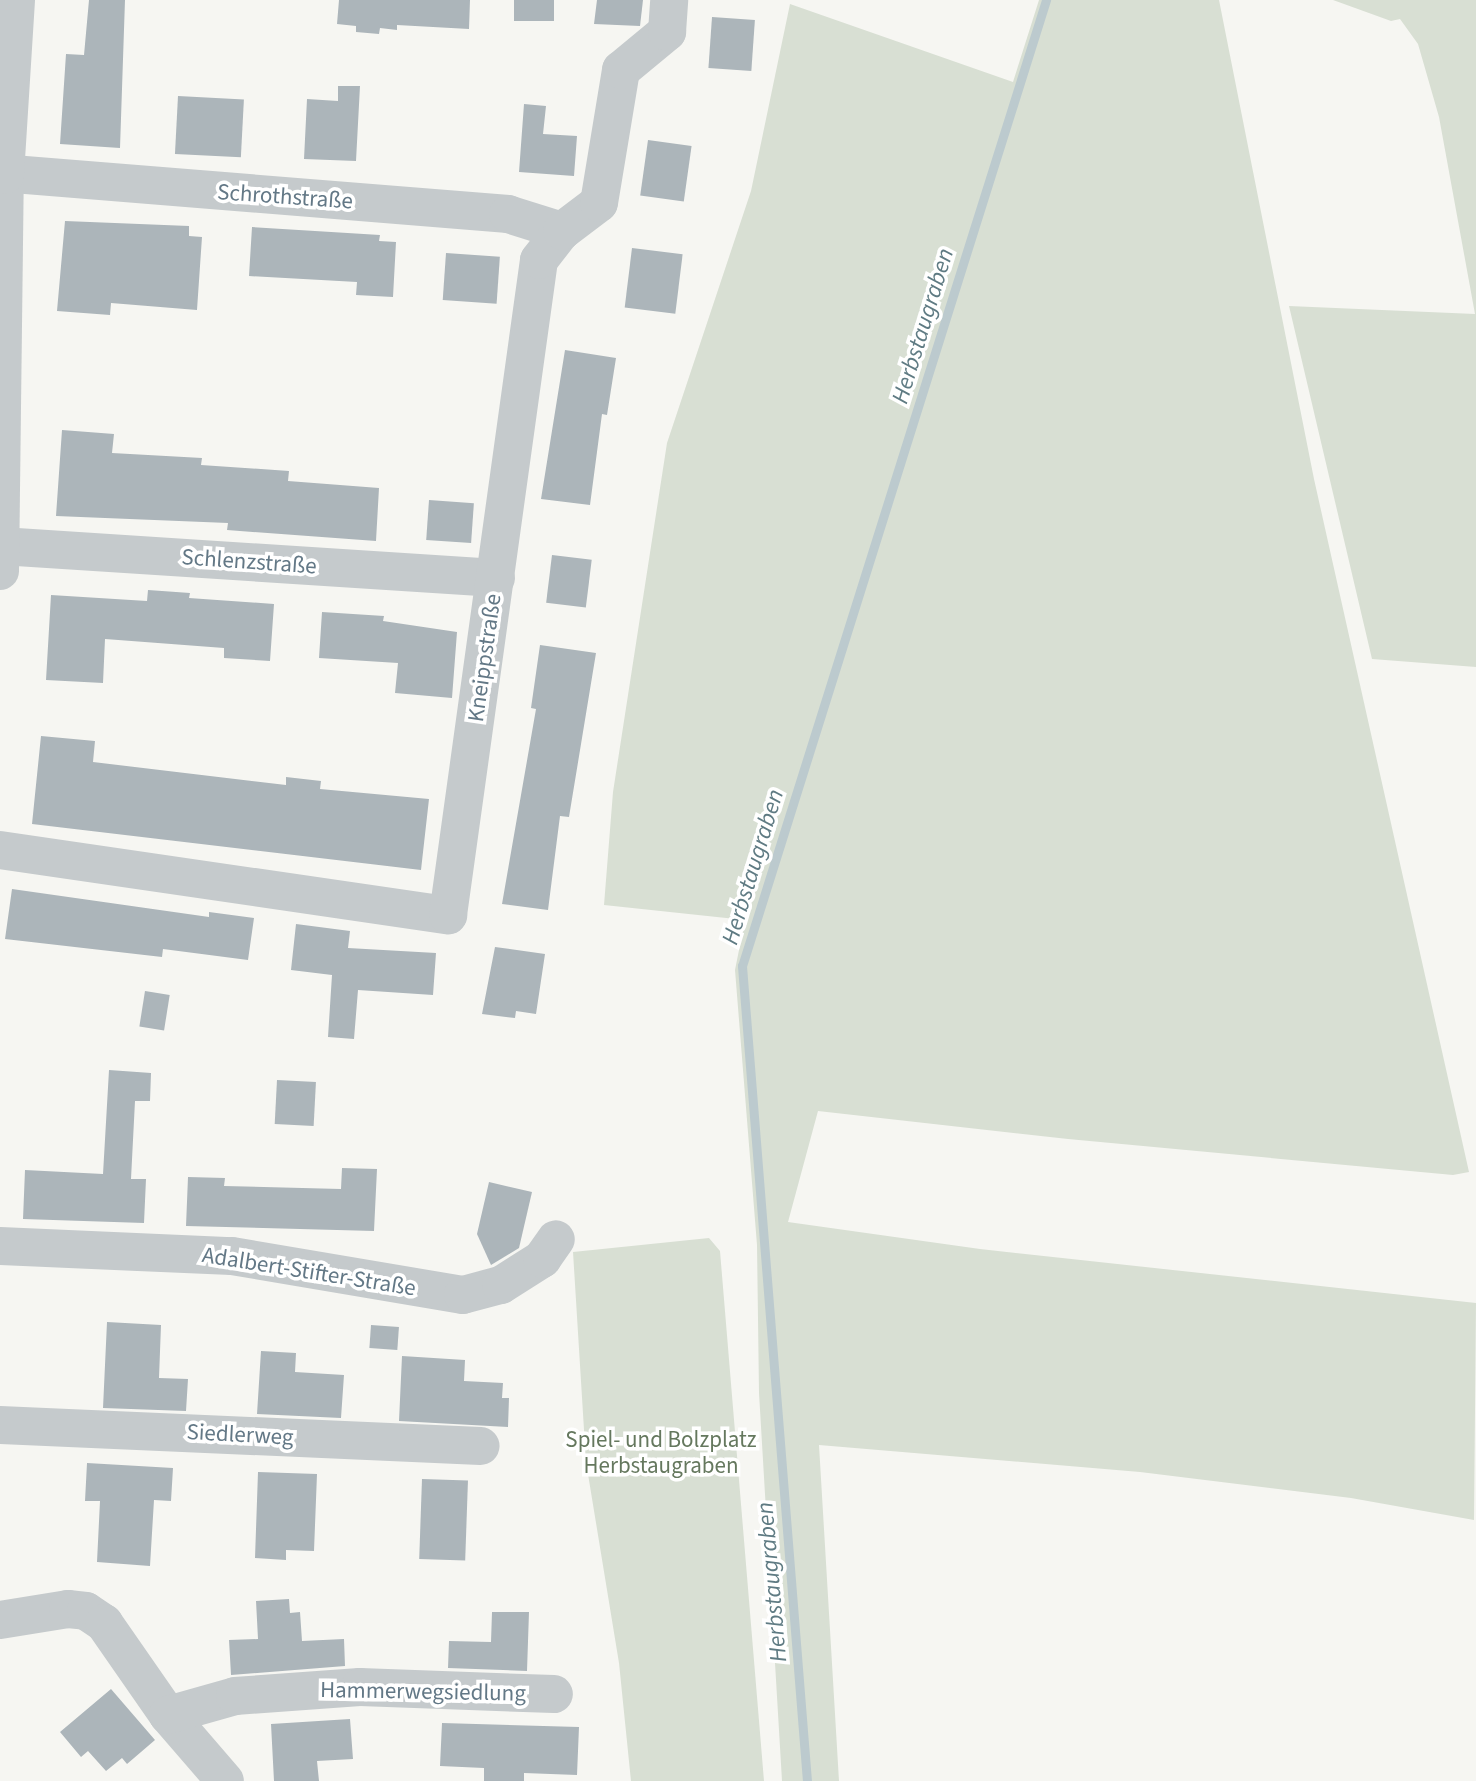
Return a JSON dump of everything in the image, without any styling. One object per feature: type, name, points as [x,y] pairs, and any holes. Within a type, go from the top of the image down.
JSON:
[{"type":"street","points":[[0,572],[2,174],[16,0]]},
{"type":"street","name":"Kneippstraße","points":[[0,850],[448,915],[539,260],[562,231],[599,203],[621,70],[667,32],[669,0]]},
{"type":"street","name":"Schrothstraße","points":[[2,174],[508,215],[562,231]]},
{"type":"street","name":"Schlenzstraße","points":[[1,545],[496,578]]},
{"type":"street","name":"Adalbert-Stifter-Straße","points":[[0,1246],[232,1256],[463,1295],[501,1285],[542,1259],[556,1239]]},
{"type":"street","name":"Siedlerweg","points":[[0,1424],[481,1446]]},
{"type":"street","points":[[0,1620],[68,1609],[86,1611],[104,1623],[168,1715],[225,1781]]},
{"type":"street","name":"Hammerwegsiedlung","points":[[168,1715],[235,1696],[360,1688],[554,1694]]},
{"type":"green space","points":[[1039,0],[1219,0],[1314,479],[1469,1172],[1453,1175],[1068,1139],[818,1111],[788,1222],[980,1249],[1476,1303],[1474,1520],[1351,1498],[1140,1472],[819,1445],[839,1781],[782,1781],[759,1393],[757,1245],[735,970],[745,920],[604,905],[613,792],[667,443],[751,191],[790,4],[1013,82]]},
{"type":"green space","points":[[1333,0],[1476,0],[1476,667],[1372,659],[1289,306],[1475,314],[1439,117],[1418,44],[1400,19],[1391,21]]},
{"type":"green space","name":"Spiel- und Bolzplatz Herbstaugraben","points":[[709,1238],[720,1251],[764,1781],[631,1781],[619,1663],[586,1462],[573,1252]]},
{"type":"building","points":[[89,0],[125,0],[120,148],[60,144],[66,54],[84,55]]},
{"type":"building","points":[[339,0],[470,0],[469,29],[397,25],[397,30],[380,28],[379,34],[356,32],[356,26],[337,24]]},
{"type":"building","points":[[514,0],[554,0],[554,21],[514,21]]},
{"type":"building","points":[[597,0],[643,0],[640,26],[594,24]]},
{"type":"building","points":[[712,17],[755,20],[751,71],[708,68]]},
{"type":"building","points":[[338,86],[360,86],[356,161],[304,159],[307,99],[338,101]]},
{"type":"building","points":[[178,96],[244,99],[241,157],[175,154]]},
{"type":"building","points":[[524,104],[546,106],[543,134],[577,136],[574,176],[519,172]]},
{"type":"building","points":[[648,140],[692,146],[684,202],[640,195]]},
{"type":"building","points":[[65,221],[189,226],[189,236],[202,237],[197,310],[111,303],[110,315],[57,311]]},
{"type":"building","points":[[252,227],[380,235],[379,241],[396,242],[393,297],[356,295],[357,282],[249,276]]},
{"type":"building","points":[[632,248],[683,254],[675,314],[625,308]]},
{"type":"building","points":[[446,253],[500,257],[497,304],[443,300]]},
{"type":"building","points":[[565,350],[616,358],[607,415],[602,414],[590,505],[541,499]]},
{"type":"building","points":[[62,430],[114,434],[112,453],[202,458],[201,465],[289,471],[288,481],[379,488],[376,541],[227,530],[228,523],[56,516]]},
{"type":"building","points":[[429,500],[474,503],[471,543],[426,540]]},
{"type":"building","points":[[552,555],[592,560],[586,608],[546,603]]},
{"type":"building","points":[[148,590],[190,593],[189,598],[274,604],[270,661],[224,658],[224,648],[105,639],[103,683],[46,680],[51,595],[147,601]]},
{"type":"building","points":[[322,612],[384,616],[383,621],[457,632],[452,698],[395,693],[398,663],[319,658]]},
{"type":"building","points":[[540,645],[596,653],[569,817],[560,816],[548,910],[502,904],[536,709],[531,708]]},
{"type":"building","points":[[41,736],[95,741],[93,762],[286,785],[286,777],[321,781],[320,789],[429,799],[421,870],[32,824]]},
{"type":"building","points":[[12,889],[209,917],[209,912],[254,918],[248,960],[163,949],[162,957],[5,939]]},
{"type":"building","points":[[296,924],[350,931],[348,948],[436,953],[433,995],[358,990],[354,1039],[328,1037],[332,975],[291,970]]},
{"type":"building","points":[[495,947],[545,954],[536,1014],[516,1011],[515,1018],[482,1014]]},
{"type":"building","points":[[145,991],[170,995],[164,1030],[139,1027]]},
{"type":"building","points":[[109,1070],[151,1073],[150,1101],[135,1101],[131,1179],[146,1179],[144,1223],[23,1219],[25,1170],[103,1174]]},
{"type":"building","points":[[277,1080],[316,1082],[314,1126],[275,1124]]},
{"type":"building","points":[[342,1168],[377,1169],[374,1231],[186,1226],[188,1177],[225,1178],[224,1186],[341,1189]]},
{"type":"building","points":[[489,1182],[532,1192],[519,1248],[491,1265],[477,1234]]},
{"type":"building","points":[[107,1322],[161,1325],[159,1378],[188,1379],[186,1411],[103,1408]]},
{"type":"building","points":[[371,1325],[399,1327],[397,1350],[369,1348]]},
{"type":"building","points":[[261,1351],[296,1353],[295,1372],[344,1375],[341,1418],[257,1414]]},
{"type":"building","points":[[402,1356],[465,1360],[464,1381],[503,1383],[502,1398],[509,1398],[508,1427],[399,1421]]},
{"type":"building","points":[[87,1463],[173,1468],[171,1501],[154,1500],[150,1566],[97,1562],[100,1501],[85,1501]]},
{"type":"building","points":[[258,1472],[317,1474],[314,1551],[286,1550],[286,1560],[255,1558]]},
{"type":"building","points":[[422,1479],[468,1481],[465,1561],[419,1559]]},
{"type":"building","points":[[289,1599],[290,1613],[300,1612],[302,1641],[344,1639],[345,1666],[231,1675],[229,1640],[258,1639],[256,1601]]},
{"type":"building","points":[[492,1612],[529,1612],[527,1671],[448,1668],[449,1641],[491,1642]]},
{"type":"building","points":[[111,1689],[155,1740],[127,1764],[122,1758],[106,1771],[88,1751],[81,1757],[60,1732]]},
{"type":"building","points":[[350,1719],[353,1759],[317,1761],[319,1781],[274,1781],[271,1724]]},
{"type":"building","points":[[442,1723],[579,1727],[577,1775],[524,1773],[524,1781],[484,1781],[484,1768],[440,1766]]},
{"type":"waterway","name":"Herbstaugraben","points":[[807,1781],[742,966],[1046,0]]}]
